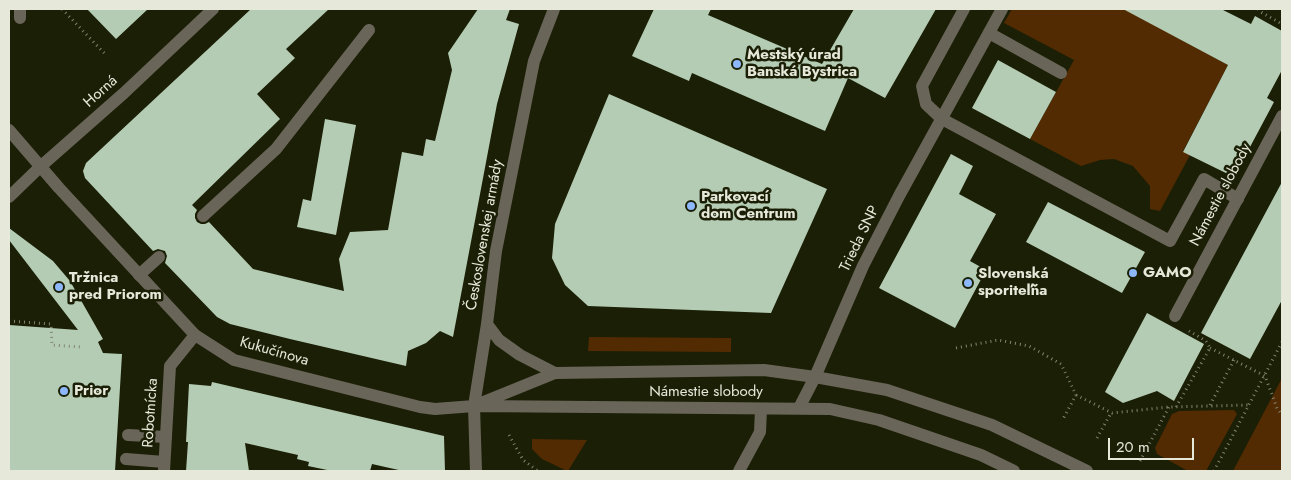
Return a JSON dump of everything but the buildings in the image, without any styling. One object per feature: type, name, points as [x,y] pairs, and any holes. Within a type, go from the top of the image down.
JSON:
[{"type":"street","name":"Horná","points":[[9,197],[213,9]]},
{"type":"street","name":"Československej armády","points":[[476,471],[474,406],[496,251],[534,61],[554,9]]},
{"type":"street","points":[[964,9],[922,86],[926,104],[942,120],[1170,241],[1204,179],[1238,199]]},
{"type":"street","name":"Trieda SNP","points":[[799,408],[815,377],[863,266],[899,196],[1002,9]]},
{"type":"street","points":[[203,216],[276,149],[369,30]]},
{"type":"street","points":[[989,32],[1060,73]]},
{"type":"street","name":"Námestie slobody","points":[[1175,316],[1282,116]]},
{"type":"street","name":"Kukučínova","points":[[9,130],[40,168],[194,335],[234,360],[420,407],[435,409],[474,406]]},
{"type":"street","points":[[139,275],[159,257]]},
{"type":"street","name":"Námestie slobody","points":[[487,324],[499,340],[520,355],[555,373]]},
{"type":"street","name":"Robotnícka","points":[[164,466],[170,366],[194,335]]},
{"type":"street","name":"Námestie slobody","points":[[474,406],[555,373],[764,370],[886,390],[992,425],[1087,471]]},
{"type":"street","name":"Námestie slobody","points":[[474,406],[830,409],[879,420],[981,455],[1014,471]]},
{"type":"street","points":[[739,471],[760,432],[762,409]]},
{"type":"street","points":[[128,435],[166,437]]},
{"type":"street","points":[[126,459],[164,466]]},
{"type":"path","points":[[62,9],[107,56]]},
{"type":"path","points":[[1258,9],[1282,24]]},
{"type":"path","points":[[1175,316],[1177,325],[1206,341],[1210,348],[1265,376],[1282,416]]},
{"type":"path","points":[[9,320],[51,324],[52,345],[81,347]]},
{"type":"path","points":[[956,348],[998,340],[1029,346],[1061,364],[1076,395],[1111,413],[1169,407],[1249,405]]},
{"type":"path","points":[[1214,471],[1282,342]]},
{"type":"path","points":[[1176,407],[1210,348]]},
{"type":"path","points":[[1209,406],[1234,360]]},
{"type":"path","points":[[1063,419],[1076,395]]},
{"type":"path","points":[[1140,461],[1169,407]]},
{"type":"path","points":[[1097,438],[1111,413]]},
{"type":"path","points":[[509,435],[523,460],[538,471]]},
{"type":"shaded area","points":[[1012,9],[1150,9],[1145,20],[1228,65],[1183,151],[1190,155],[1160,211],[1150,209],[1150,186],[1133,166],[1114,159],[1100,160],[1081,166],[1030,139],[1074,60],[1004,23]]},
{"type":"shaded area","points":[[589,337],[731,338],[731,352],[588,351]]},
{"type":"shaded area","points":[[1282,378],[1282,471],[1233,471]]},
{"type":"shaded area","points":[[1234,410],[1237,414],[1206,471],[1188,471],[1157,454],[1155,448],[1172,414],[1179,411]]},
{"type":"shaded area","points":[[532,439],[587,440],[567,471],[542,459],[532,449]]},
{"type":"place","name":"Mestský úrad Banská Bystrica","points":[[737,64]]},
{"type":"place","name":"Parkovací dom Centrum","points":[[691,206]]},
{"type":"place","name":"GAMO","points":[[1133,273]]},
{"type":"place","name":"Slovenská sporiteľňa","points":[[968,283]]},
{"type":"place","name":"Tržnica pred Priorom","points":[[59,287]]},
{"type":"place","name":"Prior","points":[[64,391]]}]
